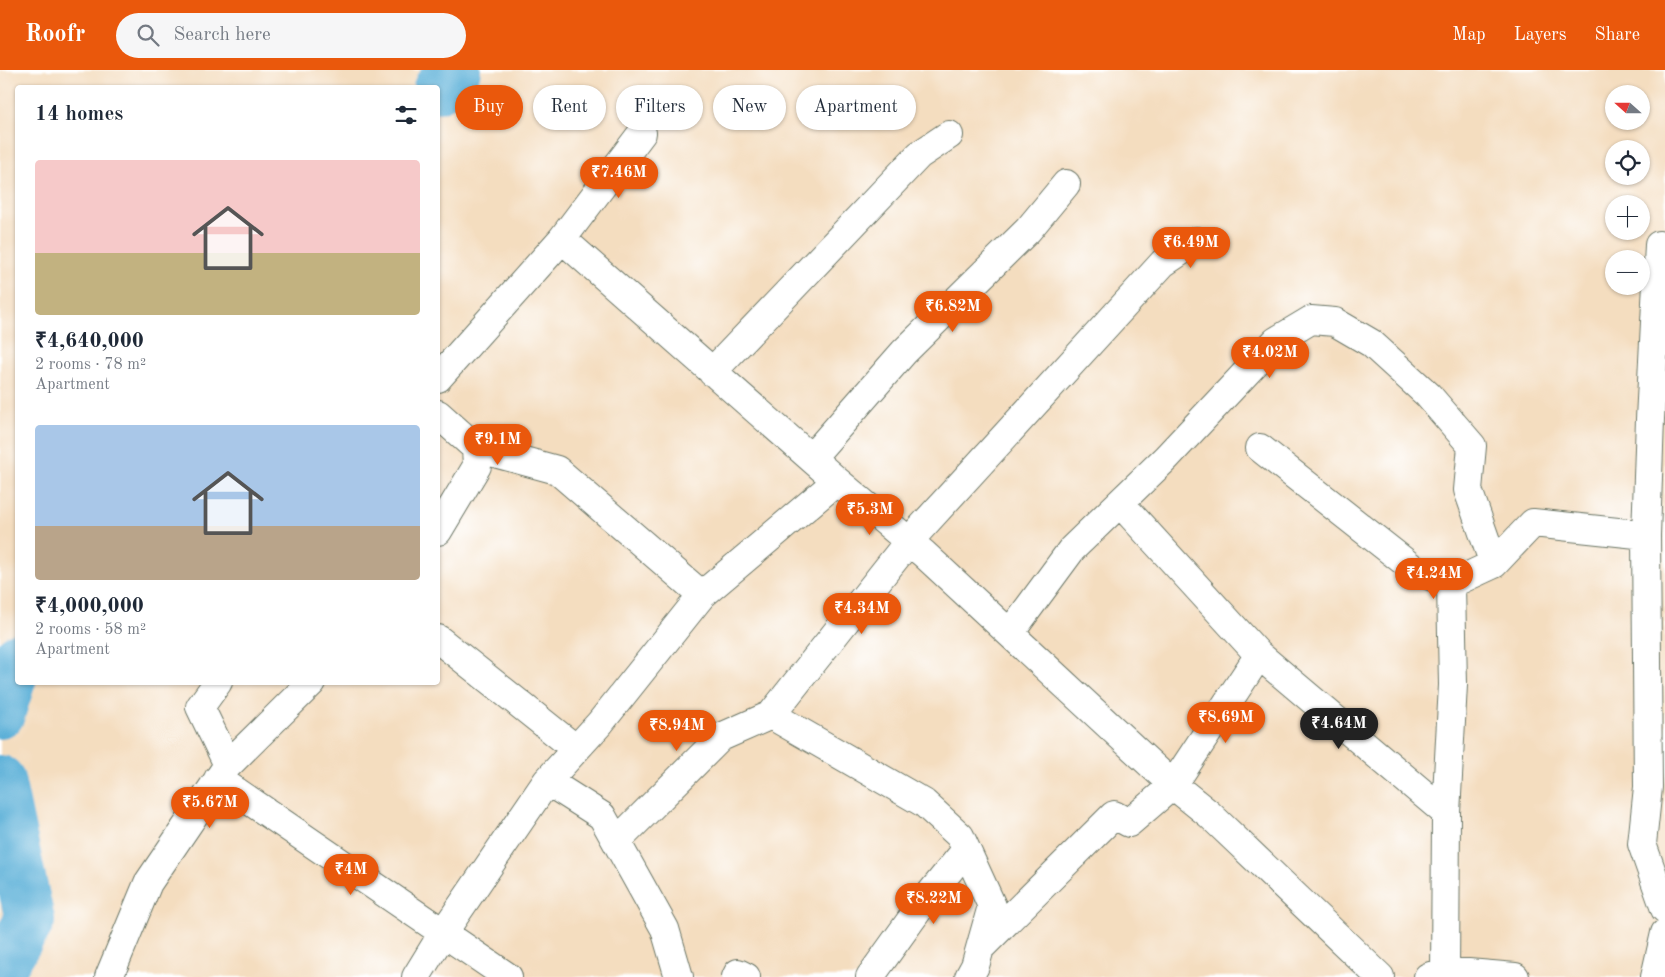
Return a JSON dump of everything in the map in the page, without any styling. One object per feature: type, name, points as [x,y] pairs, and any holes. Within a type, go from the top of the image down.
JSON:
[{"type":"street","points":[[440,376],[562,239],[642,132]]},
{"type":"street","points":[[712,372],[919,155],[949,135]]},
{"type":"street","points":[[811,458],[904,352],[1028,230],[1066,184]]},
{"type":"street","points":[[562,239],[712,372],[909,542],[1010,633],[1173,785],[1209,814],[1380,977]]},
{"type":"street","points":[[617,841],[721,737],[772,715],[909,542],[1163,263],[1196,241]]},
{"type":"street","points":[[1659,245],[1646,535],[1648,787],[1642,844],[1665,909]]},
{"type":"street","points":[[1010,633],[1072,549],[1166,458],[1276,341],[1311,320],[1335,322],[1371,343],[1428,394],[1472,446],[1468,490],[1494,564]]},
{"type":"street","points":[[440,416],[476,448],[557,470],[702,595]]},
{"type":"street","points":[[440,528],[477,466],[476,448]]},
{"type":"street","points":[[1260,448],[1414,570],[1451,584],[1494,564],[1533,523],[1646,535]]},
{"type":"street","points":[[416,977],[443,933],[547,781],[600,723],[702,595],[837,481]]},
{"type":"street","points":[[1120,503],[1259,654],[1446,813]]},
{"type":"street","points":[[1451,584],[1452,685],[1439,975],[1515,977]]},
{"type":"street","points":[[440,641],[576,749]]},
{"type":"street","points":[[980,948],[1114,815],[1129,823],[1173,785],[1259,654]]},
{"type":"street","points":[[216,685],[200,707],[223,772],[443,933],[508,977]]},
{"type":"street","points":[[109,977],[148,883],[223,772],[309,685]]},
{"type":"street","points":[[772,715],[924,802],[960,836],[992,906],[976,966],[969,977]]},
{"type":"street","points":[[547,781],[602,816],[664,929],[679,977]]},
{"type":"street","points":[[870,977],[926,899],[966,850]]},
{"type":"street","points":[[1655,977],[1665,933]]},
{"type":"street","points":[[736,977],[738,973],[746,977]]},
{"type":"waterway","points":[[440,86],[456,70]]},
{"type":"waterway","points":[[0,714],[15,667]]},
{"type":"waterway","points":[[0,780],[30,920],[0,970]]}]
